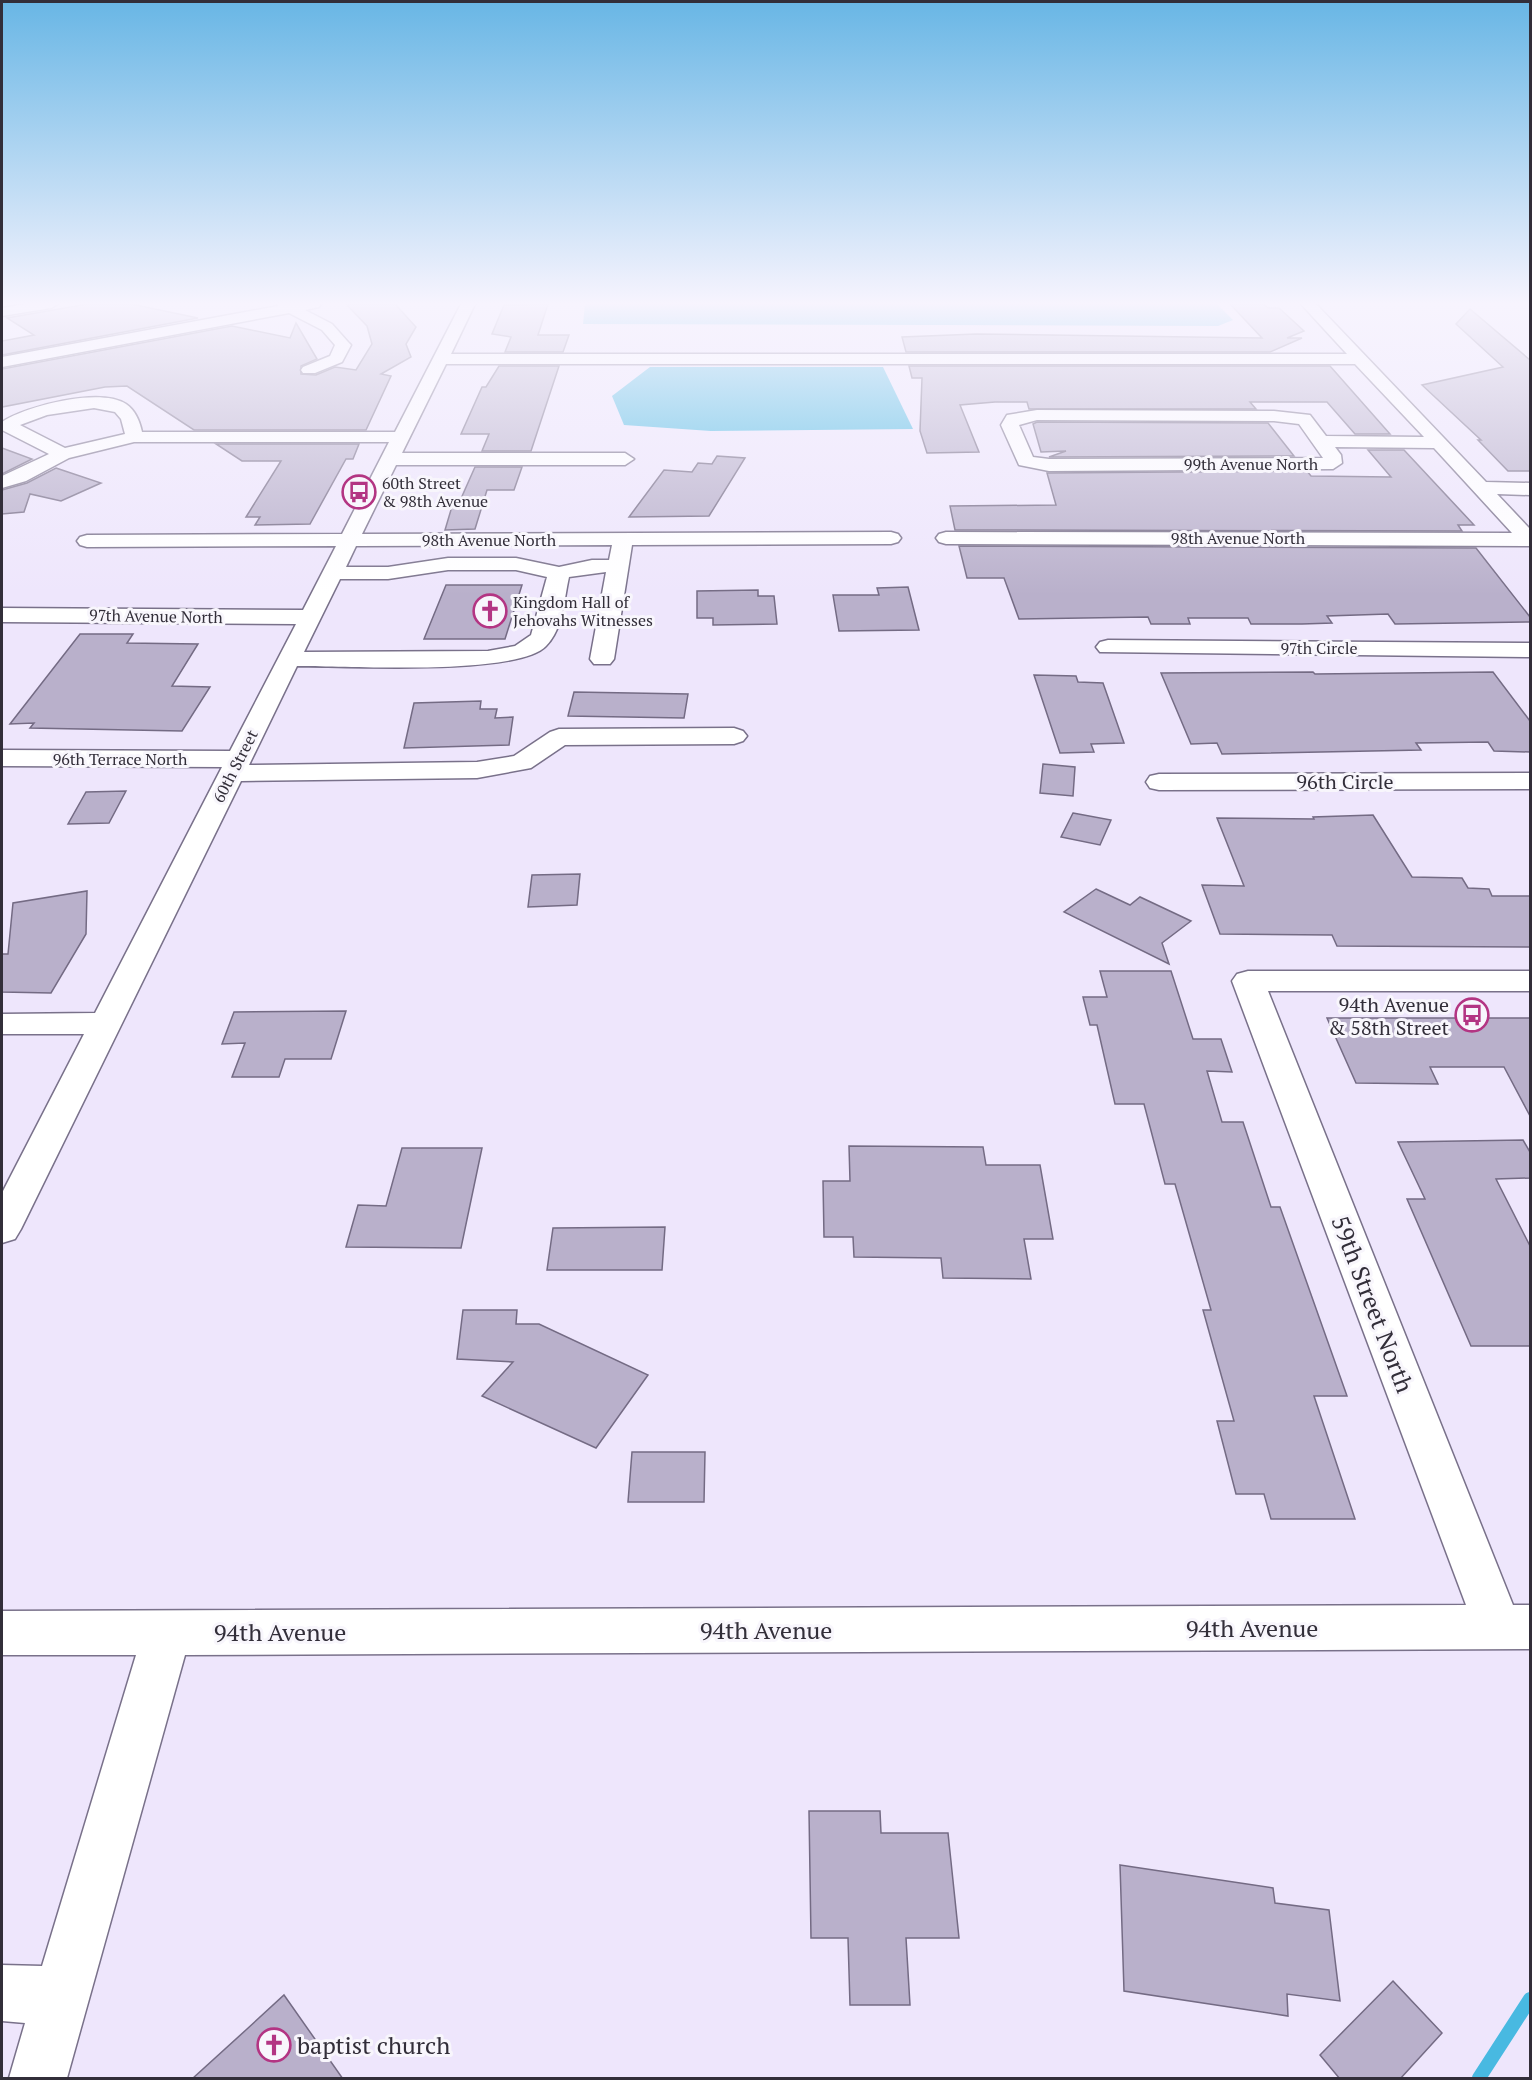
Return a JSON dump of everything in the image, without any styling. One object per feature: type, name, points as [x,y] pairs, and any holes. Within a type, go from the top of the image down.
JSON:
[{"type":"street","name":"60th Street","points":[[2,1229],[419,401]]},
{"type":"street","points":[[1401,401],[1530,539]]},
{"type":"street","points":[[63,454],[7,426],[12,420],[45,411],[80,404],[105,403],[118,406],[133,423],[134,437]]},
{"type":"street","name":"99th Avenue North","points":[[1319,437],[1332,455],[1333,464],[1049,465],[1026,461],[1010,425],[1013,419],[1036,416],[1274,416],[1304,419],[1319,437],[1437,438]]},
{"type":"street","points":[[2,482],[19,477],[63,454],[134,437],[625,459]]},
{"type":"street","points":[[1484,488],[1530,489]]},
{"type":"street","name":"98th Avenue North","points":[[87,541],[891,538]]},
{"type":"street","name":"98th Avenue North","points":[[946,538],[1530,539]]},
{"type":"street","points":[[602,659],[622,539]]},
{"type":"street","points":[[332,573],[388,573],[448,564],[516,564],[559,573],[592,566],[618,566]]},
{"type":"street","points":[[289,659],[500,658],[534,645],[542,637],[559,573]]},
{"type":"street","name":"97th Avenue North","points":[[2,615],[310,617]]},
{"type":"street","name":"97th Circle","points":[[1108,647],[1530,650]]},
{"type":"street","name":"96th Terrace North","points":[[2,758],[235,766],[477,770],[522,762],[559,737],[734,735]]},
{"type":"street","name":"96th Circle","points":[[1159,782],[1530,781]]},
{"type":"street","name":"59th Street North","points":[[1514,1627],[1248,981],[1530,981]]},
{"type":"street","points":[[2,1024],[106,1023]]},
{"type":"street","name":"94th Avenue","points":[[2,1633],[1514,1627]]},
{"type":"street","points":[[38,2079],[167,1632]]},
{"type":"street","points":[[2,1993],[62,1996]]},
{"type":"water","points":[[614,401],[899,401],[913,429],[711,431],[624,425]]},
{"type":"building","points":[[2,401],[33,401],[2,407]]},
{"type":"building","points":[[150,401],[379,401],[366,430],[194,430]]},
{"type":"building","points":[[476,401],[547,401],[531,451],[482,451],[489,434],[461,434]]},
{"type":"building","points":[[921,401],[1361,401],[1390,434],[1355,434],[1327,402],[1250,402],[1256,409],[1029,409],[1027,402],[960,405],[979,452],[927,453],[920,431]]},
{"type":"building","points":[[1439,401],[1530,401],[1530,471],[1508,471],[1478,440],[1481,440]]},
{"type":"building","points":[[1037,422],[1268,423],[1294,456],[1049,457],[1066,451],[1041,452],[1033,424]]},
{"type":"building","points":[[216,444],[359,444],[353,459],[346,459],[310,524],[255,525],[260,517],[246,517],[281,461],[242,461]]},
{"type":"building","points":[[2,448],[32,459],[2,474]]},
{"type":"building","points":[[1368,450],[1404,450],[1474,525],[1458,525],[1462,531],[955,530],[950,506],[1056,505],[1047,473],[1307,471],[1311,476],[1391,477]]},
{"type":"building","points":[[717,456],[745,458],[709,516],[629,517],[664,470],[692,472],[698,463],[712,464]]},
{"type":"building","points":[[475,467],[522,467],[514,490],[487,490],[475,529],[445,530],[453,503],[459,503]]},
{"type":"building","points":[[56,468],[101,483],[61,501],[30,494],[24,512],[2,514],[2,490],[27,483]]},
{"type":"building","points":[[959,546],[1476,548],[1530,617],[1530,622],[1395,624],[1388,614],[1327,616],[1332,623],[1302,624],[1251,624],[1248,618],[1188,618],[1190,624],[1151,624],[1148,617],[1019,619],[1004,578],[967,578]]},
{"type":"building","name":"Kingdom Hall of Jehovahs Witnesses","points":[[446,585],[522,585],[505,639],[424,639]]},
{"type":"building","points":[[908,587],[919,630],[839,631],[833,595],[879,595],[877,588]]},
{"type":"building","points":[[758,590],[758,596],[774,596],[777,624],[713,625],[713,618],[697,618],[697,591]]},
{"type":"building","points":[[80,634],[133,634],[127,643],[198,644],[172,686],[210,687],[182,731],[30,728],[34,723],[10,724]]},
{"type":"building","points":[[1313,672],[1315,674],[1493,672],[1530,721],[1530,752],[1494,751],[1488,742],[1416,743],[1421,750],[1222,754],[1217,743],[1191,744],[1161,673]]},
{"type":"building","points":[[1034,675],[1076,676],[1078,682],[1103,683],[1124,743],[1091,744],[1094,752],[1060,753]]},
{"type":"building","points":[[574,692],[688,694],[684,718],[568,716]]},
{"type":"building","points":[[481,701],[480,709],[497,709],[495,718],[513,717],[509,745],[404,748],[414,703]]},
{"type":"building","points":[[1043,764],[1075,767],[1073,796],[1040,793]]},
{"type":"building","points":[[126,791],[109,823],[68,824],[86,792]]},
{"type":"building","points":[[1073,813],[1111,820],[1100,845],[1061,837]]},
{"type":"building","points":[[1373,815],[1412,877],[1462,878],[1468,888],[1489,889],[1492,896],[1530,896],[1530,947],[1337,946],[1332,935],[1220,934],[1202,885],[1244,886],[1217,818],[1314,819],[1313,817]]},
{"type":"building","points":[[580,874],[577,905],[528,907],[532,875]]},
{"type":"building","points":[[1096,889],[1130,905],[1140,897],[1191,921],[1162,943],[1169,964],[1064,912]]},
{"type":"building","points":[[87,891],[86,934],[51,993],[2,992],[2,954],[8,954],[13,903]]},
{"type":"building","points":[[1100,971],[1171,971],[1193,1039],[1221,1039],[1232,1072],[1207,1071],[1222,1122],[1243,1122],[1271,1207],[1280,1207],[1347,1396],[1314,1396],[1355,1519],[1271,1519],[1264,1494],[1236,1494],[1217,1421],[1234,1421],[1203,1310],[1211,1310],[1175,1184],[1165,1184],[1144,1104],[1115,1104],[1097,1025],[1090,1025],[1083,997],[1107,997]]},
{"type":"building","points":[[346,1011],[331,1059],[285,1059],[279,1077],[232,1077],[245,1043],[222,1044],[234,1012]]},
{"type":"building","points":[[1327,1018],[1530,1018],[1530,1116],[1504,1067],[1430,1067],[1438,1084],[1356,1083]]},
{"type":"building","points":[[1523,1140],[1530,1152],[1530,1178],[1496,1179],[1530,1246],[1530,1346],[1471,1346],[1407,1199],[1425,1199],[1398,1142]]},
{"type":"building","points":[[849,1146],[983,1147],[986,1165],[1040,1165],[1053,1239],[1024,1239],[1031,1279],[943,1278],[941,1258],[854,1257],[853,1237],[824,1237],[823,1181],[850,1181]]},
{"type":"building","points":[[402,1148],[482,1148],[461,1248],[346,1247],[358,1205],[386,1206]]},
{"type":"building","points":[[665,1227],[662,1270],[547,1270],[553,1228]]},
{"type":"building","points":[[463,1310],[517,1310],[516,1324],[539,1324],[648,1375],[596,1448],[482,1396],[513,1362],[457,1359]]},
{"type":"building","points":[[632,1452],[705,1452],[704,1502],[628,1502]]},
{"type":"building","points":[[809,1811],[880,1811],[881,1833],[948,1833],[959,1938],[906,1938],[910,2005],[850,2005],[848,1938],[811,1938]]},
{"type":"building","points":[[1120,1865],[1273,1888],[1275,1903],[1329,1910],[1340,2001],[1287,1994],[1288,2016],[1124,1991]]},
{"type":"building","points":[[1393,1981],[1442,2033],[1400,2079],[1340,2079],[1320,2055]]},
{"type":"building","name":"baptist church","points":[[284,1995],[343,2079],[192,2079],[247,2029]]},
{"type":"waterway","points":[[1479,2078],[1530,1999]]},
{"type":"place","name":"60th Street & 98th Avenue","points":[[359,492]]},
{"type":"place","name":"Kingdom Hall of Jehovahs Witnesses","points":[[490,611]]},
{"type":"place","name":"94th Avenue & 58th Street","points":[[1472,1015]]},
{"type":"place","name":"baptist church","points":[[274,2045]]}]
